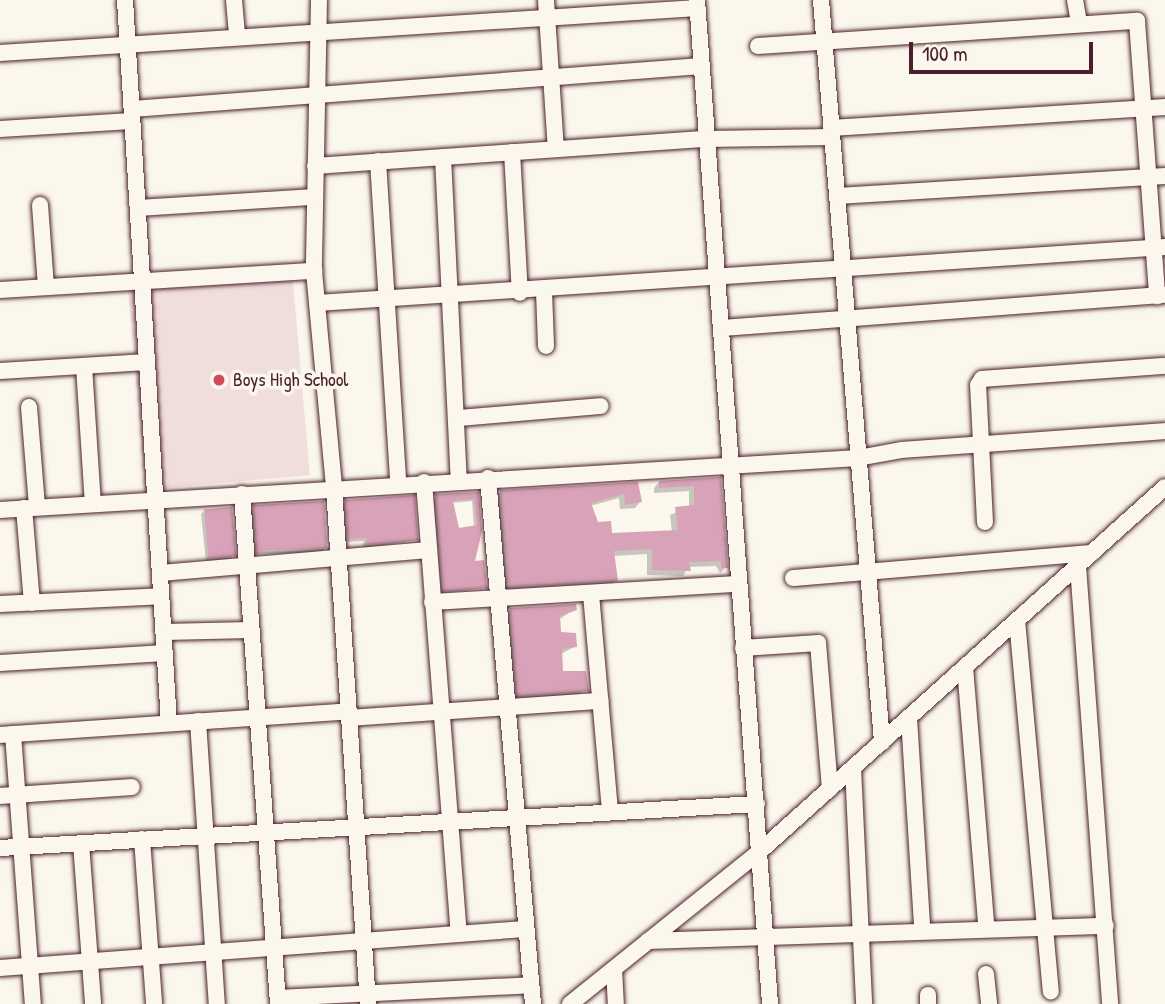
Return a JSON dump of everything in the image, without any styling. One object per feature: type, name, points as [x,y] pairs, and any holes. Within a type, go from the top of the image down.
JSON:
[{"type":"street","points":[[125,0],[169,723]]},
{"type":"street","points":[[234,0],[237,35]]},
{"type":"street","points":[[319,0],[314,271],[334,488],[368,999]]},
{"type":"street","points":[[546,0],[556,149]]},
{"type":"street","points":[[821,0],[882,742]]},
{"type":"street","points":[[1075,0],[1079,22]]},
{"type":"street","points":[[0,53],[318,29],[547,18],[617,6],[697,4],[733,467],[737,584],[757,804],[758,853],[770,1004]]},
{"type":"street","points":[[722,328],[1161,296],[1157,177],[1144,108],[1137,21],[1079,22],[758,46]]},
{"type":"street","points":[[0,129],[317,92],[551,74],[701,66]]},
{"type":"street","points":[[315,166],[1165,107]]},
{"type":"street","points":[[512,152],[520,293]]},
{"type":"street","points":[[443,157],[459,479]]},
{"type":"street","points":[[379,161],[398,484]]},
{"type":"street","points":[[837,196],[1157,177]]},
{"type":"street","points":[[138,208],[315,197]]},
{"type":"street","points":[[40,205],[46,287]]},
{"type":"street","points":[[317,303],[520,293],[718,279],[842,266],[1159,247]]},
{"type":"street","points":[[0,290],[314,271]]},
{"type":"street","points":[[544,291],[546,346]]},
{"type":"street","points":[[0,371],[147,362]]},
{"type":"street","points":[[84,366],[93,503]]},
{"type":"street","points":[[985,522],[978,385],[982,379],[1165,366]]},
{"type":"street","points":[[457,418],[600,406]]},
{"type":"street","points":[[29,407],[32,603]]},
{"type":"street","points":[[0,510],[459,479],[733,467],[858,458],[902,450],[981,448],[1165,431]]},
{"type":"street","points":[[488,478],[533,1004]]},
{"type":"street","points":[[424,482],[459,934]]},
{"type":"street","points":[[570,1004],[758,853],[1165,487]]},
{"type":"street","points":[[242,494],[278,1001],[368,999],[531,985]]},
{"type":"street","points":[[160,573],[429,550]]},
{"type":"street","points":[[793,578],[1092,553]]},
{"type":"street","points":[[1078,566],[1110,1004]]},
{"type":"street","points":[[432,602],[737,584]]},
{"type":"street","points":[[592,594],[610,812]]},
{"type":"street","points":[[0,604],[162,596]]},
{"type":"street","points":[[1017,620],[1051,991]]},
{"type":"street","points":[[164,632],[251,629]]},
{"type":"street","points":[[743,648],[818,643],[830,789]]},
{"type":"street","points":[[0,663],[165,653]]},
{"type":"street","points":[[965,667],[986,922]]},
{"type":"street","points":[[33,1004],[17,795],[6,735],[258,717],[508,709],[600,701]]},
{"type":"street","points":[[909,718],[922,927]]},
{"type":"street","points":[[198,721],[217,1004]]},
{"type":"street","points":[[853,768],[863,1004]]},
{"type":"street","points":[[0,796],[132,787]]},
{"type":"street","points":[[0,848],[757,804]]},
{"type":"street","points":[[142,839],[154,1004]]},
{"type":"street","points":[[81,843],[93,1004]]},
{"type":"street","points":[[648,941],[767,941],[1106,926]]},
{"type":"street","points":[[0,968],[525,929]]},
{"type":"street","points":[[614,969],[616,1004]]},
{"type":"street","points":[[986,974],[989,1004]]},
{"type":"shaded area","name":"Boys High School","points":[[292,271],[310,475],[145,490],[128,285]]},
{"type":"building","points":[[721,477],[728,568],[721,568],[721,561],[689,562],[691,571],[652,570],[652,549],[614,551],[618,581],[509,587],[500,490],[638,482],[642,502],[625,505],[624,494],[591,503],[598,522],[611,521],[612,533],[678,530],[675,507],[694,505],[694,486],[659,488],[659,481]]},
{"type":"building","points":[[479,492],[482,531],[475,561],[484,560],[487,588],[443,591],[435,494]],"holes":[[[474,499],[477,525],[459,528],[453,501]]]},
{"type":"building","points":[[415,495],[418,540],[366,544],[367,538],[348,539],[345,500]]},
{"type":"building","points":[[324,501],[327,548],[266,550],[257,554],[253,505]]},
{"type":"building","points":[[232,507],[236,556],[208,558],[204,509]]},
{"type":"building","points":[[576,604],[577,610],[560,616],[561,632],[576,633],[577,647],[562,649],[563,671],[586,671],[589,691],[517,696],[510,608]]},
{"type":"place","name":"Boys High School","points":[[219,380]]}]
